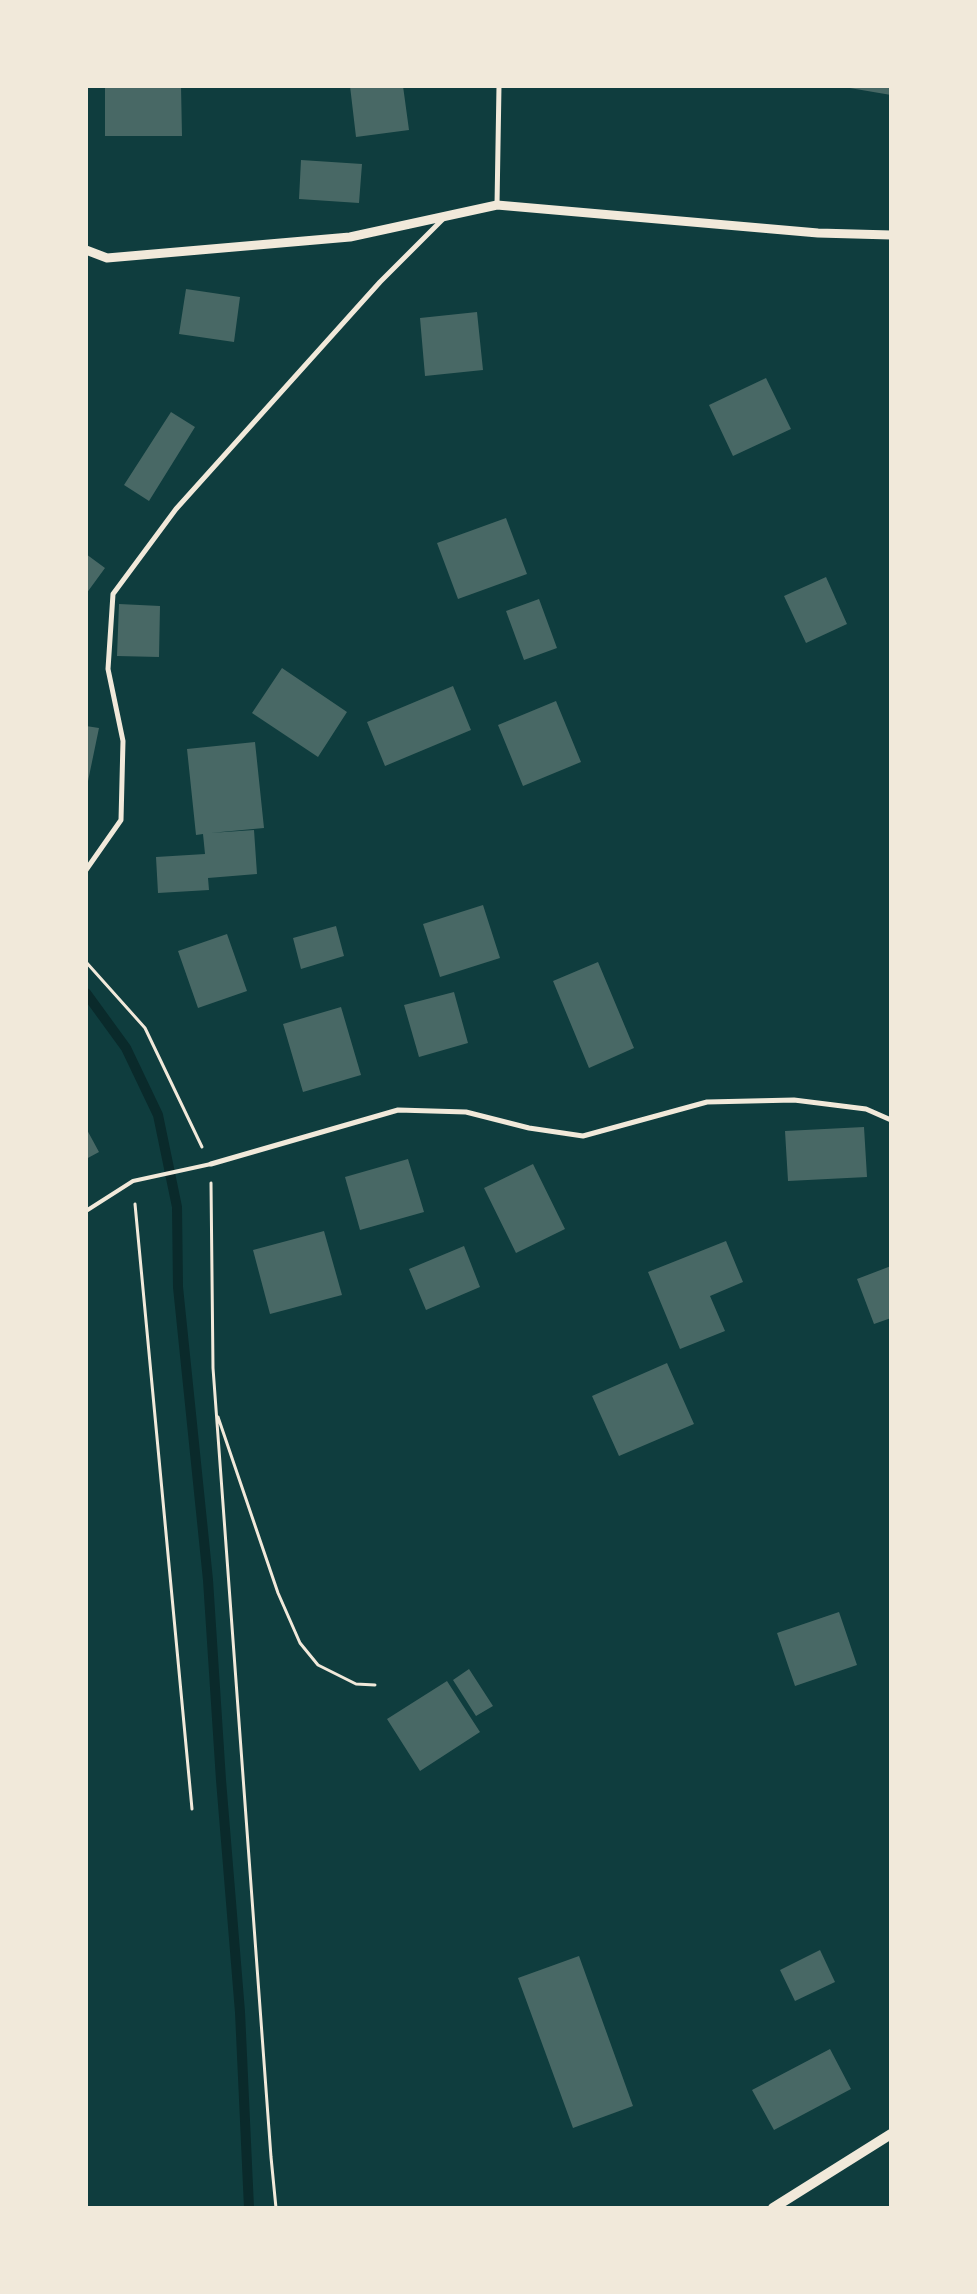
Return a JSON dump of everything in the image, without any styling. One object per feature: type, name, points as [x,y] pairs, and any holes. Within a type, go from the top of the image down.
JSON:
[{"type":"main road","points":[[774,2207],[891,2134]]},
{"type":"street","points":[[497,205],[499,86]]},
{"type":"street","points":[[86,250],[107,258],[350,237],[497,205],[818,233],[891,235]]},
{"type":"street","points":[[86,870],[121,820],[122,741],[108,669],[113,594],[176,509],[380,282],[446,216]]},
{"type":"street","points":[[211,1164],[398,1110],[466,1112],[529,1128],[583,1136],[708,1102],[794,1100],[866,1109],[891,1120]]},
{"type":"lane","points":[[86,1211],[133,1181],[211,1164]]},
{"type":"path","points":[[86,962],[145,1028],[211,1164],[213,1368],[276,2208]]},
{"type":"path","points":[[133,1181],[192,1809]]},
{"type":"path","points":[[216,1411],[278,1593],[300,1643],[318,1665],[356,1684],[375,1685]]},
{"type":"building","points":[[105,86],[181,86],[182,136],[105,136]]},
{"type":"building","points":[[350,86],[403,86],[409,130],[356,137]]},
{"type":"building","points":[[891,86],[891,95],[844,87]]},
{"type":"building","points":[[301,160],[362,164],[359,203],[299,199]]},
{"type":"building","points":[[186,289],[240,297],[234,342],[179,334]]},
{"type":"building","points":[[477,312],[483,370],[425,376],[420,318]]},
{"type":"building","points":[[766,378],[791,429],[733,456],[709,405]]},
{"type":"building","points":[[171,412],[195,427],[149,501],[124,485]]},
{"type":"building","points":[[506,518],[527,574],[458,599],[437,543]]},
{"type":"building","points":[[86,554],[105,568],[86,594]]},
{"type":"building","points":[[826,577],[847,624],[806,643],[784,596]]},
{"type":"building","points":[[539,599],[557,648],[524,660],[506,611]]},
{"type":"building","points":[[119,604],[160,606],[159,657],[117,656]]},
{"type":"building","points":[[282,668],[347,712],[318,757],[252,713]]},
{"type":"building","points":[[453,686],[471,730],[385,766],[367,722]]},
{"type":"building","points":[[556,701],[581,762],[523,786],[498,725]]},
{"type":"building","points":[[86,726],[99,728],[87,786],[86,786]]},
{"type":"building","points":[[255,742],[264,828],[210,833],[254,830],[257,874],[208,878],[209,890],[158,893],[156,857],[205,854],[203,834],[196,835],[187,749]]},
{"type":"building","points":[[483,905],[500,958],[440,977],[423,924]]},
{"type":"building","points":[[336,926],[344,956],[301,969],[293,938]]},
{"type":"building","points":[[227,934],[247,991],[198,1008],[178,951]]},
{"type":"building","points":[[598,962],[634,1048],[589,1068],[553,981]]},
{"type":"building","points":[[454,992],[468,1043],[419,1057],[404,1005]]},
{"type":"building","points":[[341,1007],[361,1075],[303,1092],[283,1024]]},
{"type":"building","points":[[864,1127],[867,1177],[788,1181],[785,1131]]},
{"type":"building","points":[[86,1128],[99,1152],[86,1159]]},
{"type":"building","points":[[408,1159],[424,1212],[360,1230],[345,1177]]},
{"type":"building","points":[[533,1164],[565,1229],[516,1253],[484,1188]]},
{"type":"building","points":[[324,1231],[342,1295],[270,1314],[253,1250]]},
{"type":"building","points":[[726,1241],[743,1282],[710,1296],[725,1331],[680,1349],[648,1272]]},
{"type":"building","points":[[464,1246],[480,1287],[426,1310],[409,1269]]},
{"type":"building","points":[[891,1266],[891,1318],[874,1324],[857,1279]]},
{"type":"building","points":[[667,1363],[694,1424],[619,1456],[592,1396]]},
{"type":"building","points":[[839,1612],[857,1665],[795,1686],[777,1633]]},
{"type":"building","points":[[469,1669],[493,1706],[476,1716],[453,1680]]},
{"type":"building","points":[[447,1681],[480,1732],[420,1771],[387,1719]]},
{"type":"building","points":[[820,1950],[835,1982],[795,2001],[780,1970]]},
{"type":"building","points":[[579,1956],[633,2106],[573,2128],[518,1978]]},
{"type":"building","points":[[830,2049],[851,2089],[774,2130],[752,2090]]},
{"type":"waterway","points":[[86,993],[126,1048],[158,1115],[177,1207],[178,1287],[208,1580],[221,1780],[240,2012],[249,2208]]}]
